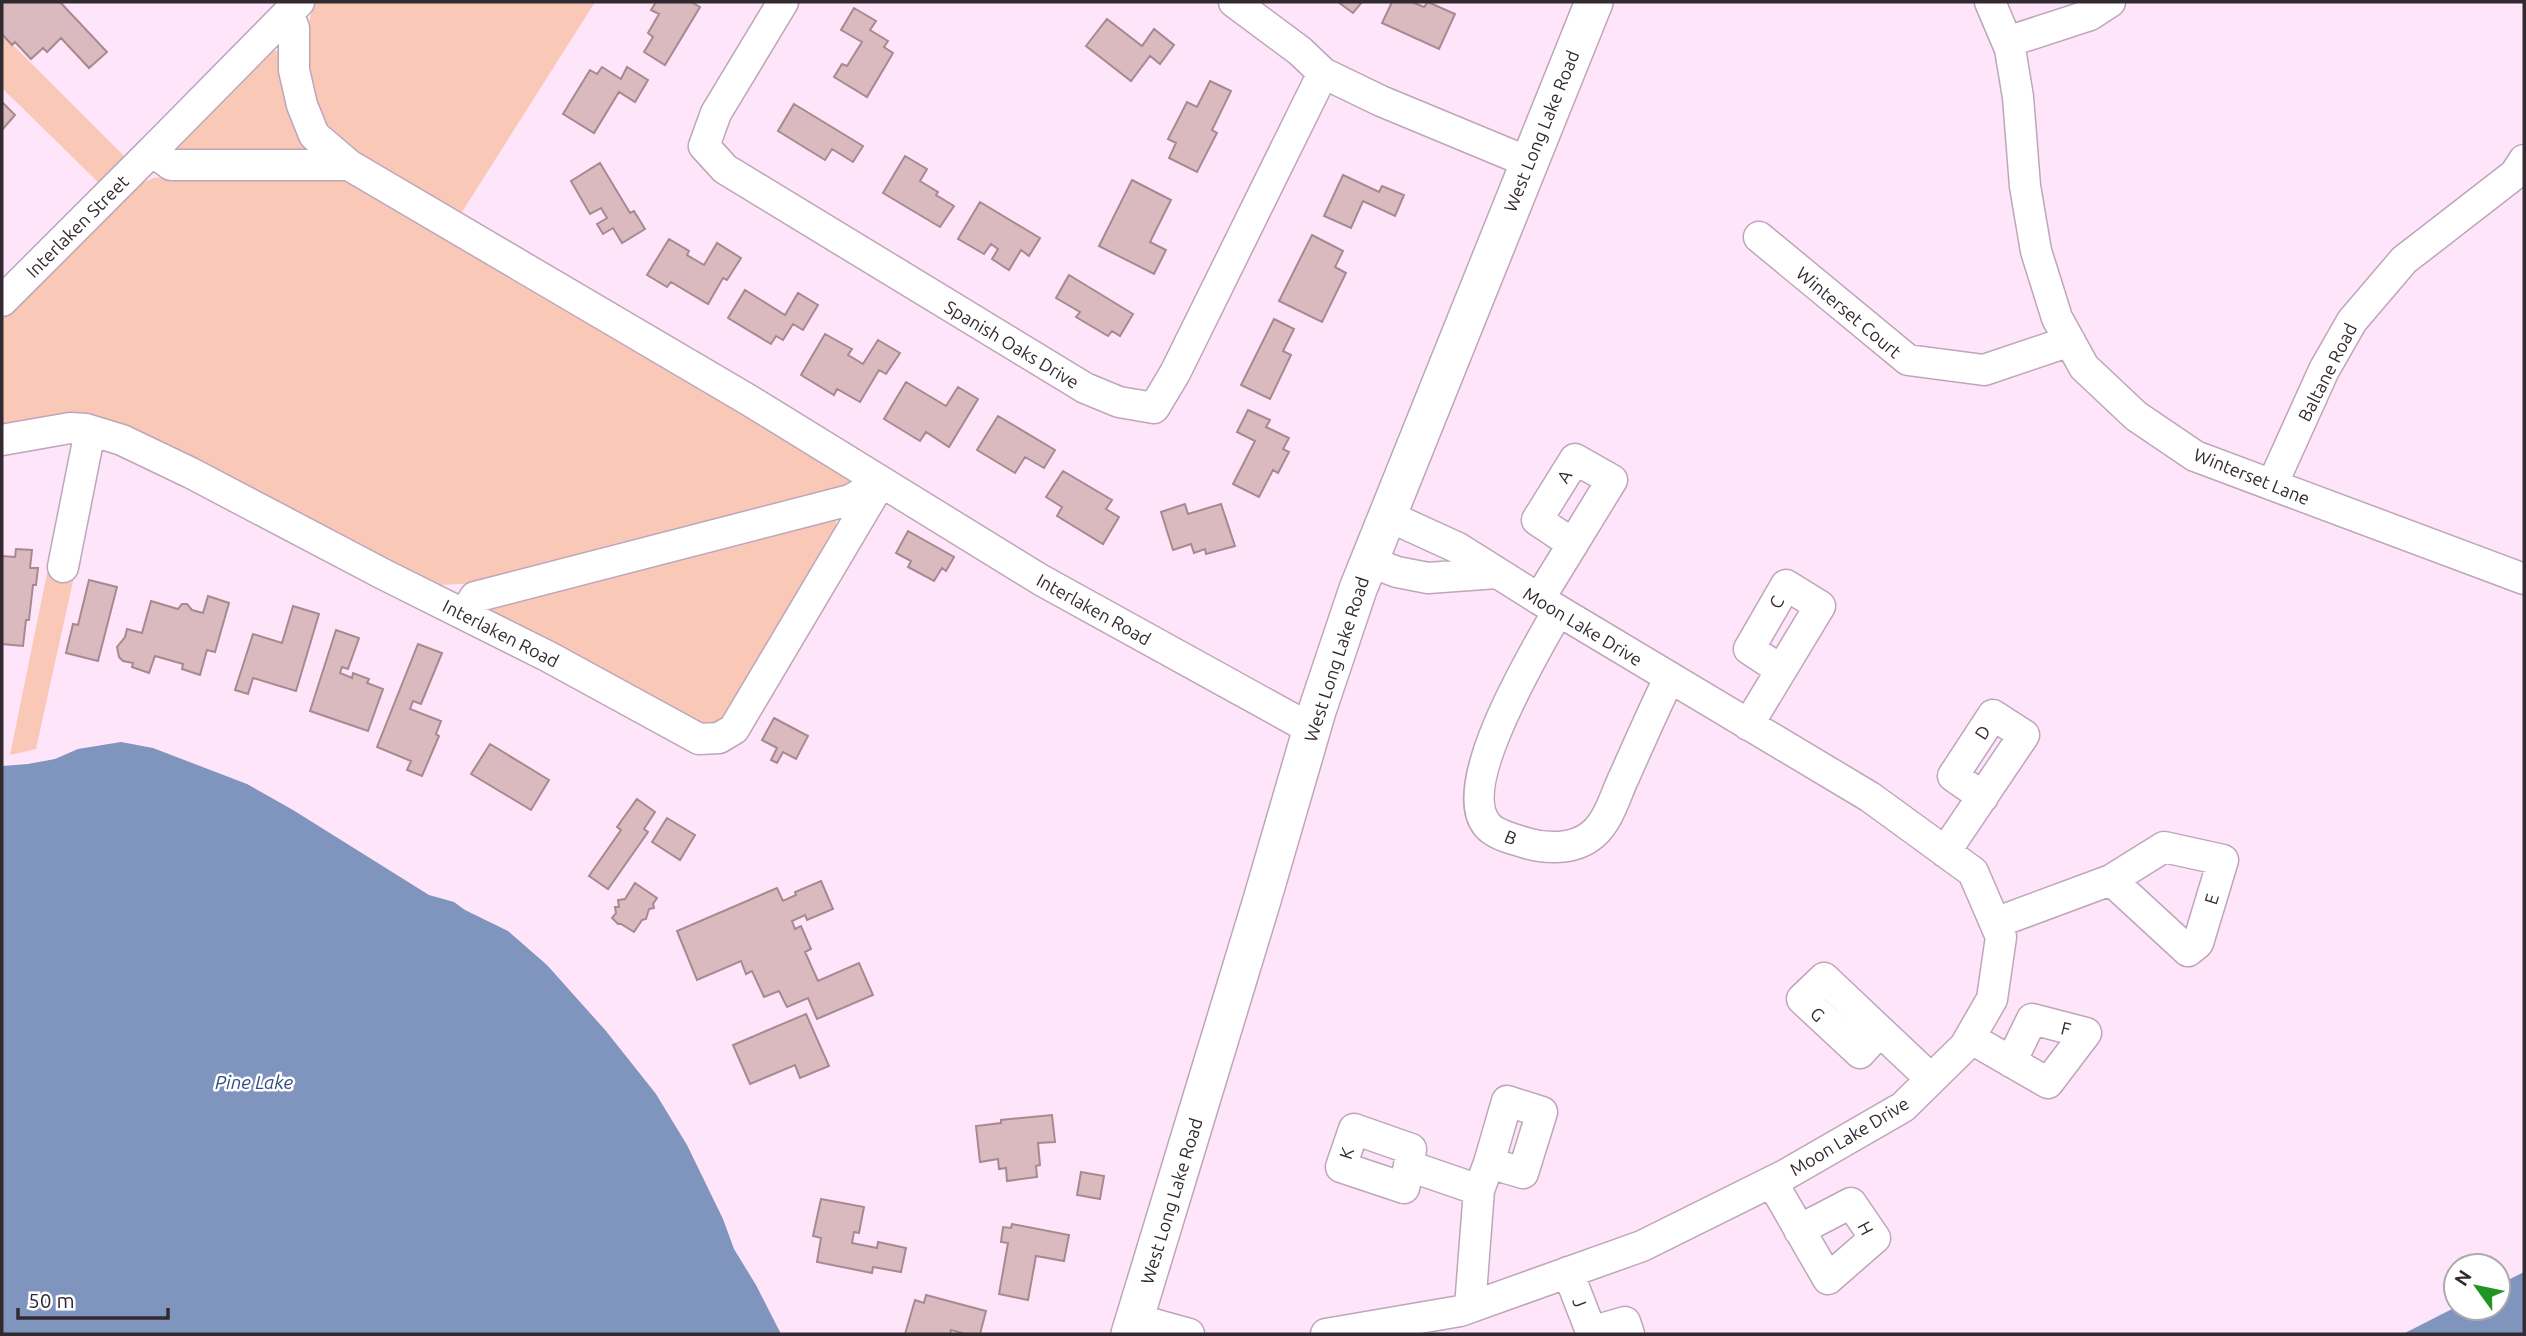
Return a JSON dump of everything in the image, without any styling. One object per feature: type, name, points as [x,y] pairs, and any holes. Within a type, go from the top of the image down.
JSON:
[{"type":"main road","name":"West Long Lake Road","points":[[1133,1326],[1311,729],[1368,561],[1594,2]]},
{"type":"street","name":"Spanish Oaks Drive","points":[[783,2],[716,113],[704,146],[711,154],[725,169],[1085,388],[1119,402],[1154,408],[1181,360],[1323,73]]},
{"type":"street","points":[[1234,2],[1300,51],[1323,73],[1381,101],[1528,162]]},
{"type":"street","name":"Winterset Lane","points":[[1990,2],[2007,42],[2018,97],[2025,186],[2036,251],[2057,318],[2084,367],[2136,416],[2195,456],[2524,579]]},
{"type":"street","points":[[2007,42],[2090,15],[2110,2]]},
{"type":"street","name":"Interlaken Street","points":[[2,301],[293,7]]},
{"type":"street","name":"Interlaken Road","points":[[293,7],[294,70],[306,115],[314,135],[349,165],[747,399],[1041,580],[1311,729]]},
{"type":"street","points":[[152,151],[171,165],[349,165]]},
{"type":"street","name":"Baltane Road","points":[[2272,485],[2324,369],[2352,321],[2403,260],[2515,174],[2524,160]]},
{"type":"street","name":"Winterset Court","points":[[1759,237],[1908,360],[1984,370],[2070,341]]},
{"type":"street","name":"Interlaken Road","points":[[2,440],[70,428],[122,440],[549,657],[699,739],[719,738],[734,729],[880,483]]},
{"type":"street","points":[[63,567],[90,431]]},
{"type":"street","points":[[464,614],[475,597],[850,500],[880,483]]},
{"type":"street","name":"Moon Lake Drive","points":[[1326,1334],[1470,1307],[1642,1246],[1772,1182],[1903,1107],[1970,1038],[1992,999],[2001,937],[1973,872],[1870,797],[1669,678],[1458,548],[1386,515]]},
{"type":"street","points":[[1549,605],[1573,544]]},
{"type":"street","points":[[1368,561],[1397,572],[1428,578],[1497,572]]},
{"type":"street","name":"B","points":[[1549,605],[1485,761],[1477,803],[1488,826],[1508,837],[1535,845],[1559,847],[1579,843],[1592,836],[1613,805],[1669,678]]},
{"type":"street","points":[[1748,725],[1781,670]]},
{"type":"street","points":[[1945,852],[1983,797]]},
{"type":"street","points":[[1995,923],[2111,880]]},
{"type":"street","points":[[1881,1031],[1931,1079]]},
{"type":"street","points":[[1970,1038],[2011,1062]]},
{"type":"street","points":[[1409,1167],[1484,1176],[1470,1307]]},
{"type":"street","points":[[1772,1182],[1799,1230]]},
{"type":"street","name":"J","points":[[1568,1272],[1591,1333],[1625,1322],[1629,1334]]},
{"type":"street","points":[[1133,1326],[1189,1334]]},
{"type":"shaded area","points":[[316,2],[595,2],[462,212],[377,169],[321,123],[309,76],[308,31]]},
{"type":"shaded area","points":[[2,34],[127,159],[101,185],[2,88]]},
{"type":"shaded area","points":[[267,47],[285,55],[314,153],[188,156],[173,146]]},
{"type":"shaded area","points":[[183,175],[340,177],[379,192],[855,482],[847,490],[477,583],[441,585],[399,570],[177,454],[2,429],[2,311],[122,191],[154,178]]},
{"type":"shaded area","points":[[74,441],[103,445],[36,749],[10,755]]},
{"type":"shaded area","points":[[822,516],[836,520],[837,536],[738,711],[708,728],[490,611],[498,600]]},
{"type":"water","name":"Pine Lake","points":[[121,742],[153,748],[247,784],[429,895],[454,902],[508,931],[547,965],[606,1031],[656,1094],[687,1145],[723,1219],[734,1249],[781,1334],[2,1334],[2,766],[55,759],[78,749]]},
{"type":"water","points":[[2524,1272],[2524,1334],[2403,1334],[2442,1314],[2442,1322],[2512,1322],[2512,1278]]},
{"type":"building","points":[[2,2],[60,2],[107,52],[89,68],[61,38],[47,52],[43,48],[31,59],[15,42],[12,45],[2,34]]},
{"type":"building","points":[[656,2],[691,2],[700,7],[665,65],[644,52],[653,37],[648,33],[659,14],[651,10]]},
{"type":"building","points":[[1338,2],[1362,2],[1353,13]]},
{"type":"building","points":[[1392,2],[1412,2],[1424,7],[1428,2],[1455,14],[1439,49],[1382,23]]},
{"type":"building","points":[[854,8],[876,21],[870,30],[888,41],[884,47],[893,53],[867,97],[834,77],[842,64],[847,66],[862,42],[841,30]]},
{"type":"building","points":[[1107,19],[1142,46],[1154,29],[1174,45],[1160,64],[1150,56],[1131,81],[1086,46]]},
{"type":"building","points":[[602,67],[621,79],[627,67],[648,80],[635,102],[619,92],[594,133],[563,114],[590,70],[597,74]]},
{"type":"building","points":[[1210,81],[1231,91],[1212,130],[1217,133],[1197,172],[1169,158],[1176,143],[1168,139],[1187,102],[1197,107]]},
{"type":"building","points":[[2,102],[15,115],[2,130]]},
{"type":"building","points":[[794,104],[863,146],[853,162],[832,149],[825,160],[778,131]]},
{"type":"building","points":[[905,156],[927,169],[920,181],[954,206],[940,227],[883,193]]},
{"type":"building","points":[[600,163],[630,213],[634,211],[645,229],[622,243],[613,228],[603,234],[597,224],[607,218],[601,208],[590,214],[571,181]]},
{"type":"building","points":[[1343,175],[1379,192],[1382,186],[1404,195],[1395,216],[1363,201],[1351,228],[1324,216]]},
{"type":"building","points":[[1132,180],[1171,200],[1150,242],[1166,250],[1154,274],[1099,246]]},
{"type":"building","points":[[980,202],[1040,238],[1029,256],[1021,250],[1009,270],[992,259],[998,249],[991,244],[984,254],[958,239]]},
{"type":"building","points":[[1312,235],[1343,251],[1335,267],[1346,273],[1322,322],[1279,301]]},
{"type":"building","points":[[669,239],[689,251],[687,255],[704,265],[717,243],[741,258],[727,280],[723,278],[708,304],[671,282],[667,287],[647,275]]},
{"type":"building","points":[[1069,275],[1133,314],[1120,336],[1112,331],[1108,336],[1076,317],[1080,312],[1056,298]]},
{"type":"building","points":[[745,290],[785,315],[798,293],[818,305],[803,330],[793,324],[783,340],[776,336],[771,344],[728,318]]},
{"type":"building","points":[[1274,319],[1294,329],[1283,351],[1291,355],[1270,399],[1241,385]]},
{"type":"building","points":[[825,334],[852,349],[848,355],[863,364],[878,340],[900,353],[886,374],[879,370],[860,402],[837,389],[834,395],[801,375]]},
{"type":"building","points":[[906,382],[946,406],[958,387],[978,399],[949,447],[926,432],[920,441],[884,419]]},
{"type":"building","points":[[1248,410],[1270,420],[1266,427],[1289,438],[1283,449],[1289,452],[1278,473],[1273,470],[1259,497],[1233,484],[1255,441],[1237,432]]},
{"type":"building","points":[[998,416],[1055,450],[1044,468],[1025,457],[1015,473],[977,450]]},
{"type":"building","points":[[1063,471],[1112,500],[1106,509],[1119,517],[1103,544],[1057,516],[1062,507],[1046,497]]},
{"type":"building","points":[[1185,504],[1188,514],[1221,504],[1235,546],[1206,554],[1205,549],[1194,553],[1191,544],[1173,550],[1161,512]]},
{"type":"building","points":[[908,531],[954,557],[946,571],[942,568],[934,581],[908,567],[911,561],[896,553]]},
{"type":"building","points":[[16,549],[32,550],[30,568],[38,568],[23,646],[2,644],[2,556],[15,557]]},
{"type":"building","points":[[89,580],[117,587],[98,661],[66,653],[73,624],[78,625]]},
{"type":"building","points":[[208,596],[229,603],[215,652],[207,650],[200,675],[182,669],[183,664],[155,656],[149,673],[132,667],[133,663],[123,661],[119,657],[117,647],[125,637],[127,629],[142,633],[151,601],[178,609],[182,604],[187,604],[192,610],[203,613]]},
{"type":"building","points":[[293,606],[319,614],[296,691],[253,678],[248,694],[235,690],[253,634],[282,643]]},
{"type":"building","points":[[336,630],[359,638],[348,669],[342,667],[340,673],[352,678],[353,673],[369,679],[367,683],[383,689],[368,731],[310,711]]},
{"type":"building","points":[[418,644],[442,653],[421,704],[413,701],[410,709],[441,721],[436,734],[439,736],[422,776],[407,770],[411,761],[377,747]]},
{"type":"building","points":[[774,718],[808,736],[796,759],[783,752],[777,763],[771,760],[777,748],[762,740]]},
{"type":"building","points":[[490,744],[549,780],[531,810],[471,774]]},
{"type":"building","points":[[637,799],[655,812],[644,829],[648,832],[608,889],[589,876],[621,830],[617,827]]},
{"type":"building","points":[[667,818],[695,835],[680,860],[652,842]]},
{"type":"building","points":[[821,881],[833,909],[807,920],[805,915],[792,921],[795,929],[801,926],[811,949],[805,952],[818,981],[859,963],[873,995],[817,1019],[808,998],[787,1007],[779,991],[764,997],[752,971],[746,974],[741,961],[697,980],[677,931],[777,888],[783,901],[796,895],[795,892]]},
{"type":"building","points":[[635,883],[657,898],[653,904],[654,908],[649,909],[646,919],[642,920],[634,932],[612,918],[616,913],[615,907],[619,907],[618,900],[625,899]]},
{"type":"building","points":[[806,1014],[829,1066],[800,1078],[795,1065],[750,1084],[733,1045]]},
{"type":"building","points":[[1052,1115],[1055,1142],[1038,1143],[1040,1165],[1036,1166],[1037,1177],[1007,1181],[1006,1168],[999,1169],[998,1159],[980,1162],[976,1126],[1001,1123],[1001,1120]]},
{"type":"building","points":[[1081,1172],[1104,1176],[1100,1199],[1077,1195]]},
{"type":"building","points":[[821,1199],[864,1207],[859,1233],[854,1232],[852,1243],[877,1248],[878,1242],[906,1248],[901,1272],[873,1267],[872,1273],[817,1262],[821,1238],[813,1236]]},
{"type":"building","points":[[1012,1224],[1069,1235],[1064,1261],[1036,1256],[1028,1300],[999,1294],[1008,1243],[1001,1242],[1003,1227],[1011,1228]]},
{"type":"building","points":[[926,1295],[986,1311],[980,1334],[951,1330],[950,1334],[905,1334],[915,1300],[924,1303]]}]
